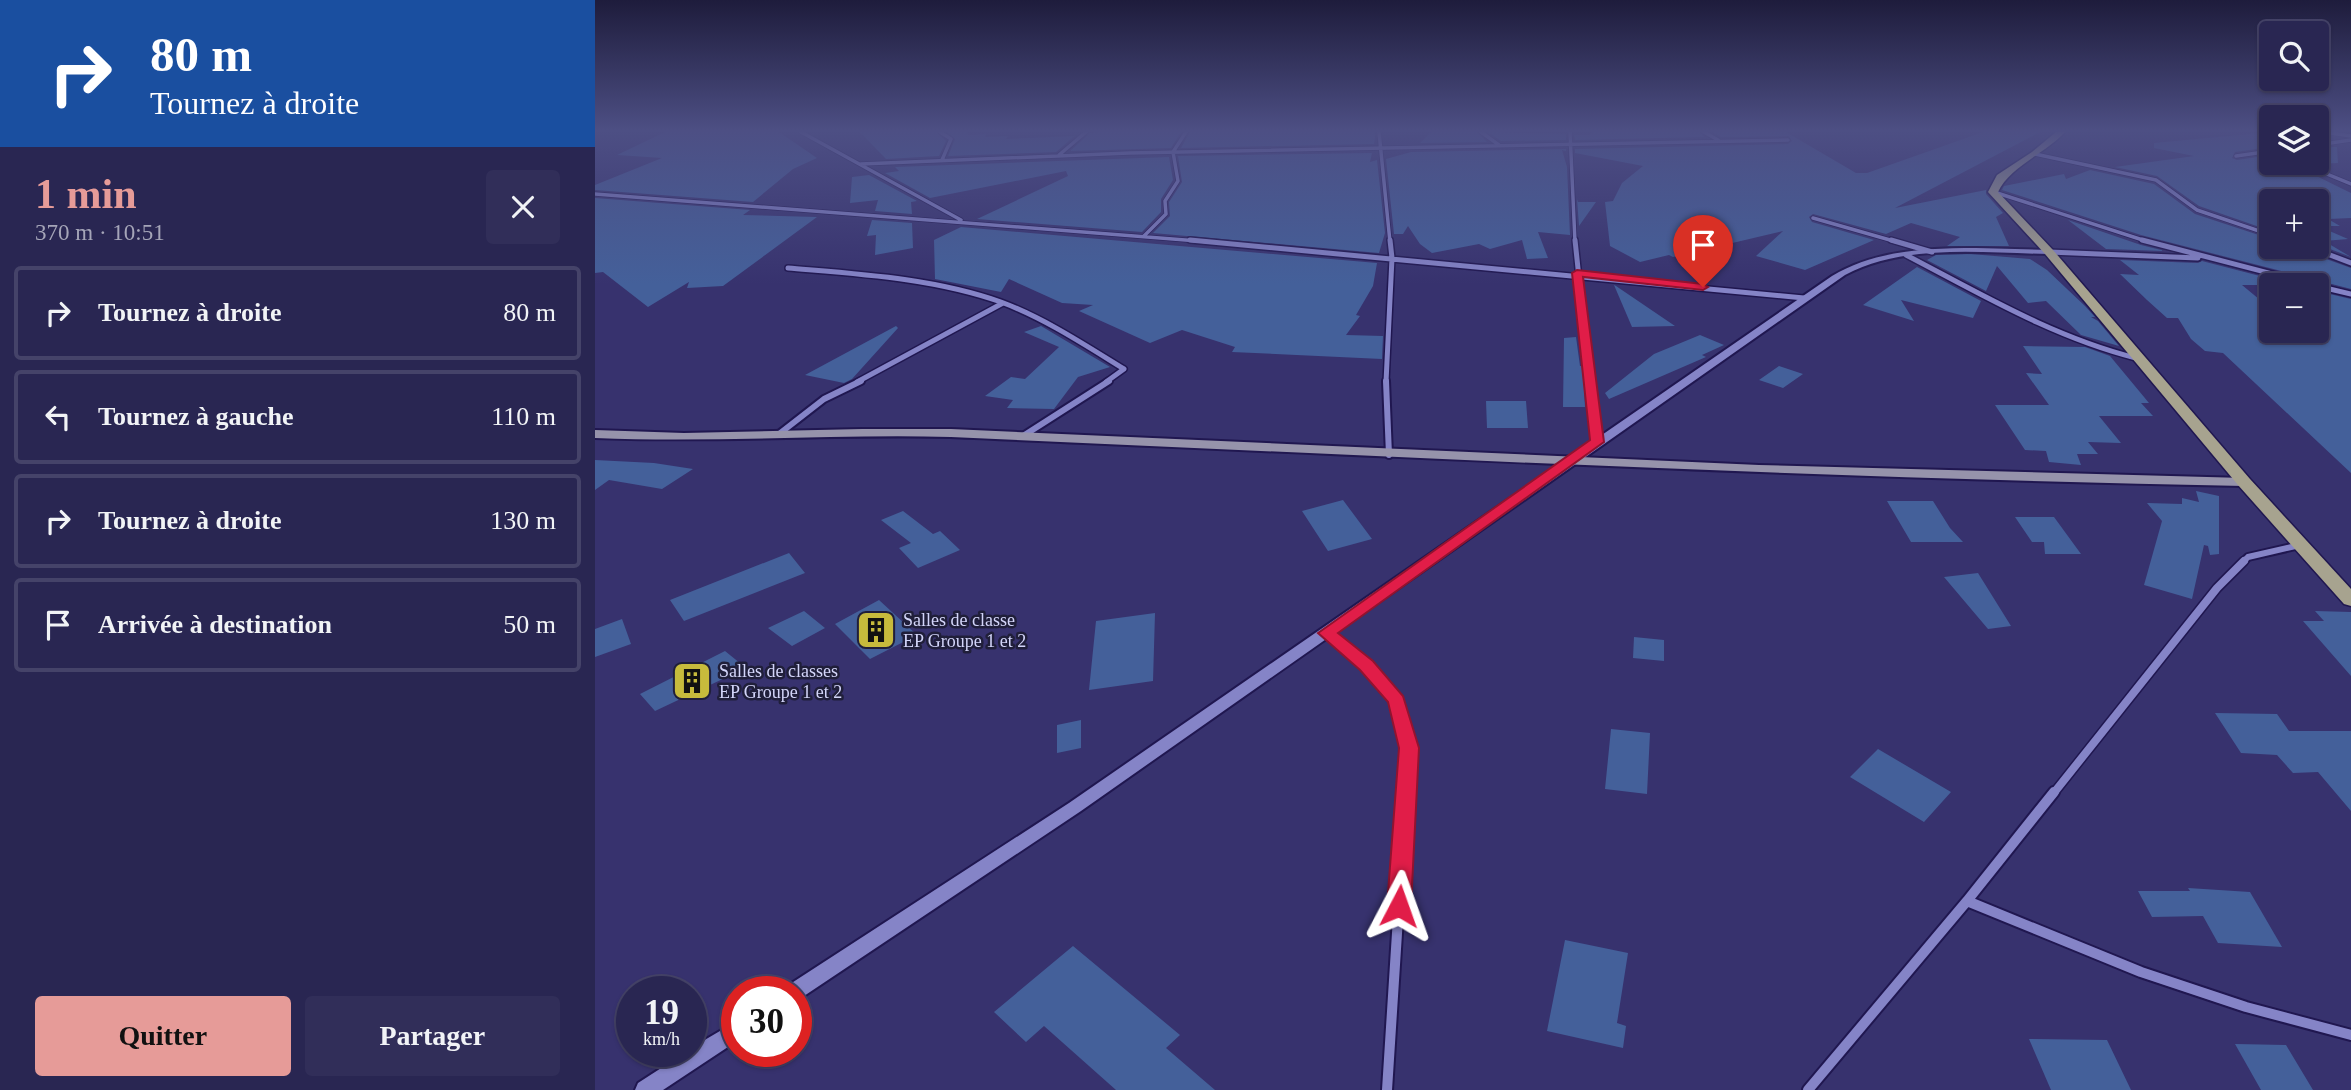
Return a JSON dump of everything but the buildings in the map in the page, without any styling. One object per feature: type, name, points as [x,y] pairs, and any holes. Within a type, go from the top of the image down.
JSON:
[{"type":"main road","points":[[1997,183],[1993,192],[2049,252],[2136,358],[2244,482],[2351,600]]},
{"type":"main road","points":[[595,434],[646,437],[886,430],[1569,462],[2089,480],[2244,482]]},
{"type":"street","points":[[895,183],[964,222]]},
{"type":"street","points":[[1144,236],[1166,214],[1165,201],[1177,183]]},
{"type":"street","points":[[1384,183],[1392,258],[1385,402],[1389,455]]},
{"type":"street","points":[[1573,183],[1577,273],[1597,442]]},
{"type":"street","points":[[2162,183],[2182,202],[2209,216],[2259,231]]},
{"type":"street","points":[[1993,192],[2133,238],[2268,273]]},
{"type":"street","points":[[595,194],[1144,236],[1577,273],[1804,298]]},
{"type":"street","points":[[1813,218],[1933,253]]},
{"type":"street","points":[[812,980],[1075,807],[1804,298],[1852,268],[1877,259],[1933,253],[2049,252],[2213,259]]},
{"type":"street","points":[[1906,255],[2041,323],[2103,350],[2136,358]]},
{"type":"street","points":[[2329,255],[2351,263]]},
{"type":"street","points":[[788,268],[848,272],[925,283],[1003,303],[1077,340],[1124,369],[1023,436]]},
{"type":"street","points":[[2329,288],[2351,294]]},
{"type":"street","points":[[779,434],[824,399],[898,362],[1003,303]]},
{"type":"street","points":[[1808,1090],[1967,901],[2217,588],[2248,557],[2300,545]]},
{"type":"street","points":[[1327,633],[1367,666],[1397,700],[1409,748],[1387,1090]]},
{"type":"street","points":[[1967,901],[2141,972],[2246,1007],[2351,1035]]},
{"type":"street","points":[[645,1090],[721,1040]]},
{"type":"place","name":"Salles de classe EP Groupe 1 et 2","points":[[876,630]]},
{"type":"place","name":"Salles de classes EP Groupe 1 et 2","points":[[692,681]]},
{"type":"route","points":[[1399,906],[1409,748],[1397,700],[1367,666],[1327,633],[1597,442],[1577,273],[1703,287]]}]
